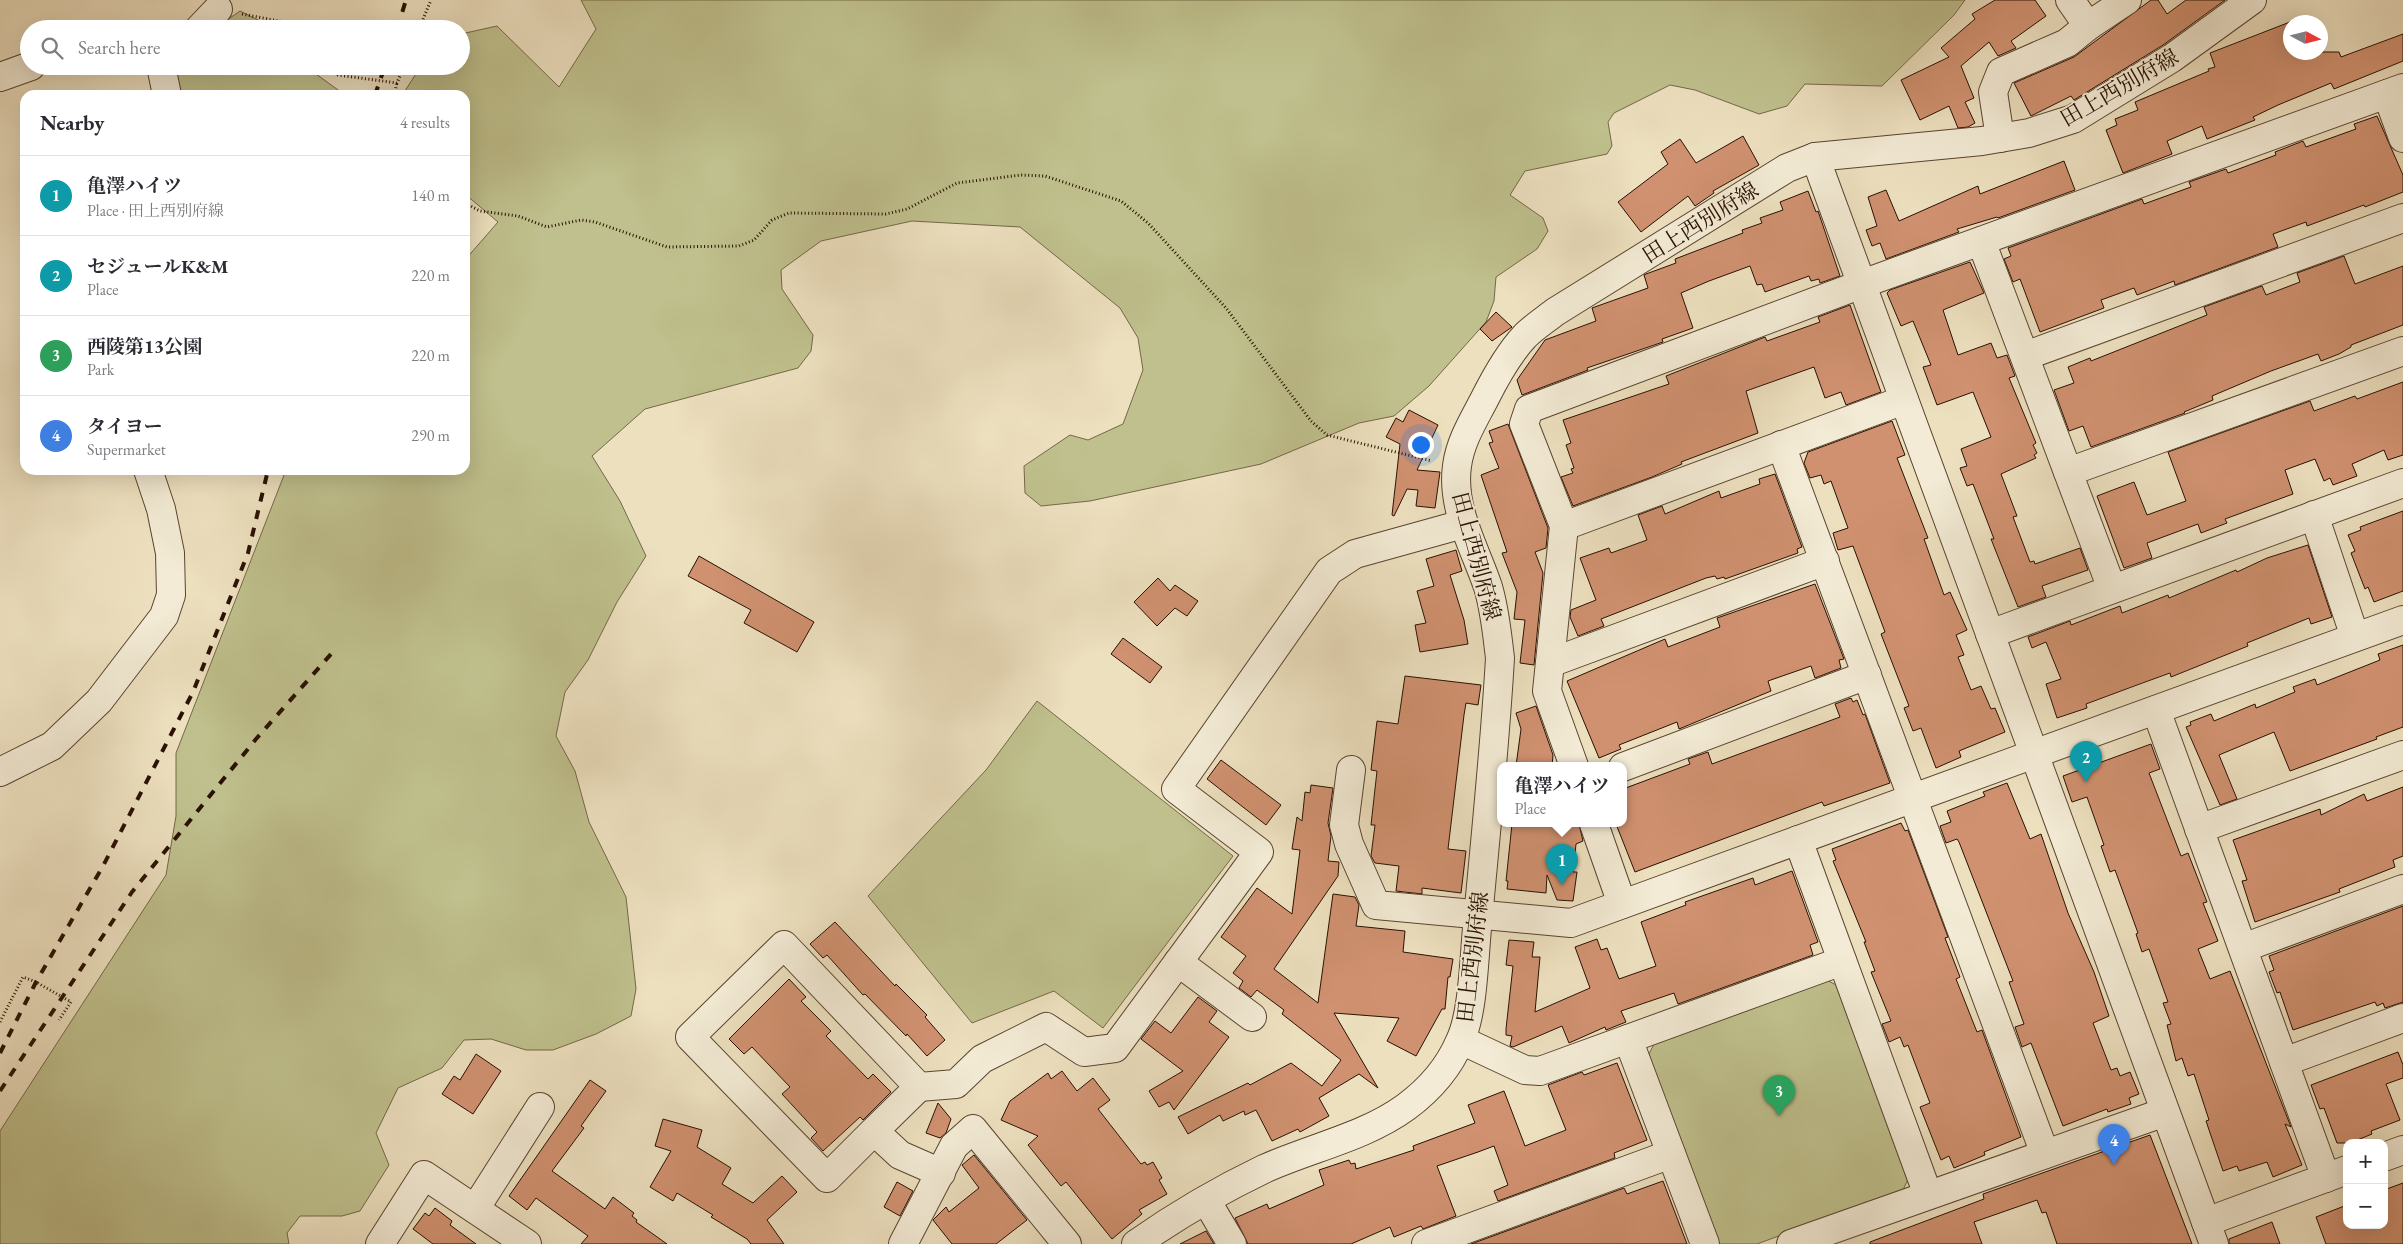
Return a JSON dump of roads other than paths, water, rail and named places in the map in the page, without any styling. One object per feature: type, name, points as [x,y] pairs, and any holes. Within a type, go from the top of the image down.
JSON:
[{"type":"street","points":[[2070,0],[2088,26]]},
{"type":"street","points":[[2000,138],[1993,92],[2002,72],[2067,42],[2127,0]]},
{"type":"street","name":"田上西別府線","points":[[1136,1244],[1206,1200],[1264,1169],[1377,1124],[1406,1107],[1433,1083],[1452,1058],[1461,1040],[1468,1017],[1500,658],[1488,587],[1464,524],[1456,486],[1457,467],[1464,440],[1486,397],[1509,356],[1525,336],[1555,312],[1787,168],[1815,157],[2000,138],[2029,133],[2073,119],[2172,58],[2243,3]]},
{"type":"street","points":[[207,20],[218,9]]},
{"type":"street","points":[[0,77],[20,70]]},
{"type":"street","points":[[161,75],[166,90]]},
{"type":"street","points":[[1573,762],[1547,691],[1564,526],[1524,424],[1528,409],[1862,284],[2395,91],[2403,138]]},
{"type":"street","points":[[1815,157],[2210,1233],[2336,1174],[2284,1062],[2156,710]]},
{"type":"street","points":[[2024,356],[2403,218]]},
{"type":"street","points":[[1981,241],[2112,589]]},
{"type":"street","points":[[2068,472],[2403,351]]},
{"type":"street","points":[[1564,526],[1904,400]]},
{"type":"street","points":[[1781,445],[2045,1154]]},
{"type":"street","points":[[0,772],[52,746],[99,701],[164,616],[171,595],[170,554],[161,509],[150,475]]},
{"type":"street","points":[[1990,634],[2403,483]]},
{"type":"street","points":[[2314,516],[2355,637]]},
{"type":"street","points":[[919,1087],[784,945],[690,1037],[827,1178],[919,1087],[956,1084],[982,1059],[1046,1027],[1084,1052],[1116,1048],[1259,852],[1176,789],[1329,571],[1355,554],[1464,524]]},
{"type":"street","points":[[1550,663],[1825,561]]},
{"type":"street","points":[[1351,770],[1344,825],[1349,844],[1376,905],[1571,923],[2403,620]]},
{"type":"street","points":[[1627,765],[1867,675]]},
{"type":"street","points":[[2199,828],[2403,755]]},
{"type":"street","points":[[1595,827],[1622,904]]},
{"type":"street","points":[[1798,840],[1928,1195]]},
{"type":"street","points":[[2243,948],[2403,889]]},
{"type":"street","points":[[1461,1040],[1525,1070],[1540,1071],[1842,961]]},
{"type":"street","points":[[1178,962],[1252,1017]]},
{"type":"street","points":[[2284,1062],[2403,1018]]},
{"type":"street","points":[[1628,1039],[1705,1244]]},
{"type":"street","points":[[475,1209],[540,1107]]},
{"type":"street","points":[[1807,1241],[1928,1195],[2165,1112]]},
{"type":"street","points":[[903,1244],[954,1146],[973,1129],[1067,1244]]},
{"type":"street","points":[[874,1130],[900,1155],[941,1173]]},
{"type":"street","points":[[2388,1155],[2403,1150]]},
{"type":"street","points":[[1426,1244],[1671,1154]]},
{"type":"street","points":[[380,1244],[424,1175],[527,1244]]},
{"type":"street","points":[[1206,1200],[1232,1244]]},
{"type":"railway","points":[[400,20],[406,0]]},
{"type":"railway","points":[[377,90],[382,75]]},
{"type":"railway","points":[[0,1053],[36,982],[103,866],[193,692],[248,553],[267,475]]},
{"type":"railway","points":[[0,1091],[132,892],[256,739],[331,654]]},
{"type":"place","name":"セジュールK&M","points":[[2086,782]]},
{"type":"place","name":"亀澤ハイツ","points":[[1562,885]]},
{"type":"place","name":"西陵第13公園","points":[[1779,1116]]},
{"type":"place","name":"タイヨー","points":[[2114,1165]]}]
